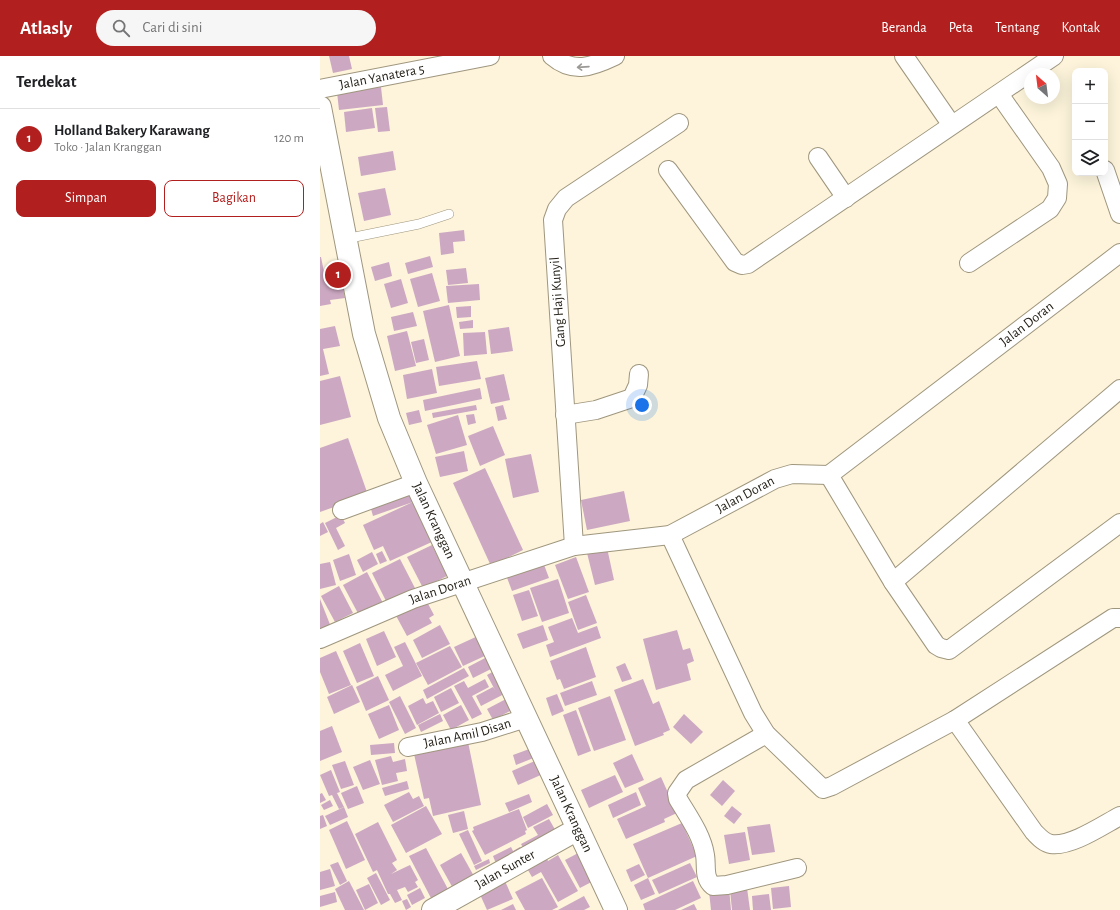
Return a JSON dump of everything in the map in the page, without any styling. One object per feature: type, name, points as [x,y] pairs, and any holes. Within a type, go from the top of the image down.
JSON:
[{"type":"main road","name":"Jalan Kranggan","points":[[320,107],[324,149],[345,239],[364,334],[389,418],[416,483],[462,583],[616,910]]},
{"type":"main road","name":"Jalan Sunter","points":[[433,910],[578,829]]},
{"type":"street","name":"Jalan Yanatera 5","points":[[320,89],[490,56]]},
{"type":"street","points":[[552,56],[568,66],[578,68],[588,67],[615,56]]},
{"type":"street","points":[[904,56],[951,124]]},
{"type":"street","points":[[668,170],[734,262],[742,265],[748,264],[846,198],[951,124],[999,94],[1054,56]]},
{"type":"street","points":[[969,263],[1050,209],[1057,198],[1058,184],[1051,168],[999,94]]},
{"type":"street","name":"Gang Haji Kunyil","points":[[574,546],[553,220],[558,209],[571,195],[679,123]]},
{"type":"street","points":[[818,157],[846,198]]},
{"type":"street","points":[[1107,176],[1120,214]]},
{"type":"street","name":"Jalan Doran","points":[[320,639],[413,599],[574,546],[670,535],[775,479],[792,474],[830,475],[1120,253]]},
{"type":"street","points":[[565,415],[596,410],[632,398],[638,385],[638,374]]},
{"type":"street","points":[[893,582],[1120,389]]},
{"type":"street","points":[[830,475],[893,582],[936,645],[949,650],[1120,523]]},
{"type":"street","points":[[342,510],[416,483]]},
{"type":"street","points":[[670,535],[753,712],[766,734],[824,789],[955,720],[1113,618],[1120,618]]},
{"type":"street","name":"Jalan Amil Disan","points":[[408,747],[482,732],[526,718]]},
{"type":"street","points":[[955,720],[1034,832],[1042,840],[1051,844],[1074,841],[1120,816]]},
{"type":"street","points":[[766,734],[686,780],[677,793],[678,799],[700,839],[706,855],[706,875],[709,883],[713,886],[727,885],[798,868]]},
{"type":"lane","points":[[345,239],[420,224],[449,214]]},
{"type":"building","points":[[329,56],[349,56],[352,69],[333,73]]},
{"type":"building","points":[[381,87],[383,105],[339,110],[337,92]]},
{"type":"building","points":[[387,107],[390,131],[378,132],[375,108]]},
{"type":"building","points":[[372,108],[375,128],[346,132],[344,112]]},
{"type":"building","points":[[393,151],[396,170],[361,176],[358,157]]},
{"type":"building","points":[[385,188],[391,215],[364,221],[358,193]]},
{"type":"building","points":[[464,230],[465,241],[453,242],[454,253],[441,255],[439,233]]},
{"type":"building","points":[[430,256],[433,267],[408,274],[405,263]]},
{"type":"building","points":[[320,257],[325,277],[340,274],[345,298],[330,300],[331,304],[320,306]]},
{"type":"building","points":[[389,262],[392,276],[375,281],[371,267]]},
{"type":"building","points":[[466,268],[468,283],[448,285],[446,270]]},
{"type":"building","points":[[432,273],[440,301],[418,307],[410,279]]},
{"type":"building","points":[[401,279],[408,303],[391,308],[384,284]]},
{"type":"building","points":[[479,284],[480,300],[448,303],[446,286]]},
{"type":"building","points":[[449,305],[460,356],[435,362],[423,311]]},
{"type":"building","points":[[471,306],[471,317],[457,318],[456,307]]},
{"type":"building","points":[[413,312],[417,326],[394,331],[391,317]]},
{"type":"building","points":[[473,320],[473,328],[460,329],[459,322]]},
{"type":"building","points":[[335,326],[340,346],[323,349],[329,374],[320,376],[320,329]]},
{"type":"building","points":[[509,327],[513,351],[491,354],[488,330]]},
{"type":"building","points":[[407,331],[416,366],[395,371],[387,336]]},
{"type":"building","points":[[485,332],[487,354],[464,356],[463,333]]},
{"type":"building","points":[[424,339],[429,360],[416,363],[411,342]]},
{"type":"building","points":[[477,361],[481,379],[439,386],[436,367]]},
{"type":"building","points":[[432,369],[437,393],[407,399],[403,375]]},
{"type":"building","points":[[504,374],[510,400],[491,404],[485,378]]},
{"type":"building","points":[[340,376],[351,417],[320,425],[320,381]]},
{"type":"building","points":[[480,388],[482,399],[425,411],[423,400]]},
{"type":"building","points":[[476,405],[477,410],[433,418],[432,413]]},
{"type":"building","points":[[503,405],[507,419],[498,421],[495,407]]},
{"type":"building","points":[[419,410],[422,422],[409,425],[406,413]]},
{"type":"building","points":[[474,414],[476,423],[468,425],[466,415]]},
{"type":"building","points":[[458,415],[467,445],[436,454],[427,425]]},
{"type":"building","points":[[493,426],[505,455],[480,466],[468,436]]},
{"type":"building","points":[[348,438],[368,495],[320,512],[320,448]]},
{"type":"building","points":[[464,451],[468,471],[440,477],[435,457]]},
{"type":"building","points":[[531,454],[539,492],[513,498],[505,459]]},
{"type":"building","points":[[485,468],[523,550],[491,566],[453,483]]},
{"type":"building","points":[[408,488],[413,502],[373,516],[369,502]]},
{"type":"building","points":[[624,491],[630,521],[587,530],[581,500]]},
{"type":"building","points":[[415,501],[434,541],[390,561],[383,546],[374,550],[363,525]]},
{"type":"building","points":[[341,515],[345,523],[336,528],[345,546],[338,550],[325,523]]},
{"type":"building","points":[[323,522],[328,532],[320,536],[320,524]]},
{"type":"building","points":[[432,545],[447,576],[423,588],[407,557]]},
{"type":"building","points":[[607,548],[614,580],[595,585],[587,553]]},
{"type":"building","points":[[382,551],[387,561],[380,564],[376,554]]},
{"type":"building","points":[[372,552],[378,564],[363,572],[357,560]]},
{"type":"building","points":[[349,554],[356,575],[340,581],[333,560]]},
{"type":"building","points":[[576,557],[589,592],[568,599],[555,565]]},
{"type":"building","points":[[400,559],[417,592],[389,607],[372,573]]},
{"type":"building","points":[[330,562],[336,585],[320,589],[320,564]]},
{"type":"building","points":[[543,562],[549,578],[512,591],[506,575]]},
{"type":"building","points":[[367,572],[385,607],[361,619],[343,585]]},
{"type":"building","points":[[558,579],[569,613],[542,622],[530,588]]},
{"type":"building","points":[[339,586],[353,613],[335,622],[321,596]]},
{"type":"building","points":[[529,590],[538,616],[522,621],[513,595]]},
{"type":"building","points":[[586,595],[597,623],[578,630],[568,602]]},
{"type":"building","points":[[320,599],[331,627],[320,631]]},
{"type":"building","points":[[426,600],[434,615],[429,618],[432,623],[407,636],[394,612]]},
{"type":"building","points":[[572,618],[578,633],[597,626],[601,638],[550,657],[546,645],[554,642],[548,627]]},
{"type":"building","points":[[440,625],[450,644],[422,658],[413,640]]},
{"type":"building","points":[[543,625],[548,640],[523,649],[517,634]]},
{"type":"building","points":[[677,630],[683,650],[690,648],[694,661],[687,664],[691,680],[656,690],[643,639]]},
{"type":"building","points":[[384,631],[396,657],[377,666],[366,639]]},
{"type":"building","points":[[480,635],[489,654],[463,666],[454,647]]},
{"type":"building","points":[[405,642],[422,676],[393,691],[385,675],[403,666],[394,647]]},
{"type":"building","points":[[360,643],[374,676],[357,683],[343,651]]},
{"type":"building","points":[[450,646],[462,667],[428,685],[416,663]]},
{"type":"building","points":[[586,647],[596,677],[564,689],[560,679],[557,680],[550,661]]},
{"type":"building","points":[[336,651],[351,685],[329,694],[320,672],[320,658]]},
{"type":"building","points":[[487,657],[493,668],[473,678],[468,667]]},
{"type":"building","points":[[625,663],[632,679],[622,682],[616,667]]},
{"type":"building","points":[[464,668],[469,676],[427,699],[423,690]]},
{"type":"building","points":[[496,670],[508,692],[481,706],[476,696],[493,687],[495,690],[487,675]]},
{"type":"building","points":[[378,676],[389,700],[366,711],[356,687]]},
{"type":"building","points":[[485,679],[489,687],[472,696],[482,714],[472,719],[454,686],[464,681],[468,688]]},
{"type":"building","points":[[643,679],[653,704],[659,701],[670,730],[663,733],[664,735],[635,746],[614,690]]},
{"type":"building","points":[[592,681],[597,695],[565,706],[560,693]]},
{"type":"building","points":[[352,685],[360,702],[334,714],[327,697]]},
{"type":"building","points":[[451,688],[459,703],[441,712],[434,697]]},
{"type":"building","points":[[557,694],[564,711],[552,716],[546,698]]},
{"type":"building","points":[[400,696],[416,728],[405,734],[389,702]]},
{"type":"building","points":[[610,696],[626,740],[594,751],[578,708]]},
{"type":"building","points":[[423,698],[426,704],[433,701],[439,713],[417,725],[408,706]]},
{"type":"building","points":[[506,699],[512,710],[493,720],[487,709]]},
{"type":"building","points":[[389,705],[399,730],[379,739],[368,714]]},
{"type":"building","points":[[461,705],[469,720],[451,730],[443,715]]},
{"type":"building","points":[[576,710],[591,751],[578,756],[563,715]]},
{"type":"building","points":[[440,714],[443,721],[421,732],[418,725]]},
{"type":"building","points":[[684,714],[703,732],[691,744],[673,727]]},
{"type":"building","points":[[332,726],[342,752],[320,761],[320,731]]},
{"type":"building","points":[[468,742],[481,805],[433,816],[429,798],[424,799],[414,754]]},
{"type":"building","points":[[394,743],[395,753],[371,755],[370,745]]},
{"type":"building","points":[[532,748],[536,757],[516,765],[513,755]]},
{"type":"building","points":[[632,754],[644,780],[625,788],[613,763]]},
{"type":"building","points":[[391,756],[393,762],[405,759],[407,771],[396,773],[398,781],[382,785],[375,760]]},
{"type":"building","points":[[370,760],[380,784],[363,790],[353,767]]},
{"type":"building","points":[[537,760],[543,774],[518,785],[512,771]]},
{"type":"building","points":[[345,761],[354,785],[341,789],[332,765]]},
{"type":"building","points":[[331,770],[340,792],[337,793],[344,807],[339,809],[332,795],[329,796],[320,775]]},
{"type":"building","points":[[615,775],[623,792],[589,808],[581,790]]},
{"type":"building","points":[[661,777],[677,813],[664,819],[665,822],[626,839],[617,819],[646,806],[638,788]]},
{"type":"building","points":[[723,780],[735,791],[722,806],[710,795]]},
{"type":"building","points":[[407,781],[409,789],[385,796],[382,788]]},
{"type":"building","points":[[357,786],[364,803],[348,809],[341,793]]},
{"type":"building","points":[[409,792],[413,799],[419,796],[424,806],[393,822],[384,805]]},
{"type":"building","points":[[636,792],[641,805],[613,818],[608,805]]},
{"type":"building","points":[[322,793],[326,800],[320,803],[320,794]]},
{"type":"building","points":[[529,794],[532,802],[509,812],[505,803]]},
{"type":"building","points":[[330,800],[333,806],[324,810],[321,805]]},
{"type":"building","points":[[547,804],[553,815],[528,828],[523,817]]},
{"type":"building","points":[[426,806],[442,834],[406,853],[391,825]]},
{"type":"building","points":[[732,806],[742,814],[734,824],[724,816]]},
{"type":"building","points":[[344,807],[348,817],[330,825],[325,816]]},
{"type":"building","points":[[519,809],[527,830],[525,831],[526,834],[485,855],[472,831],[474,830],[473,827]]},
{"type":"building","points":[[464,811],[468,829],[453,833],[448,815]]},
{"type":"building","points":[[323,815],[327,826],[320,829],[320,816]]},
{"type":"building","points":[[549,819],[557,833],[547,841],[543,835],[546,842],[526,853],[521,844],[538,835],[533,827]]},
{"type":"building","points":[[347,821],[365,860],[346,869],[329,830]]},
{"type":"building","points":[[378,822],[397,860],[392,863],[397,870],[391,874],[410,865],[418,880],[415,882],[418,887],[408,892],[405,887],[397,890],[402,900],[395,903],[390,894],[388,894],[377,870],[373,872],[355,834]]},
{"type":"building","points":[[682,823],[697,856],[648,878],[633,844]]},
{"type":"building","points":[[770,824],[775,852],[752,855],[747,827]]},
{"type":"building","points":[[468,830],[482,861],[474,865],[459,834]]},
{"type":"building","points":[[745,832],[750,860],[729,864],[724,835]]},
{"type":"building","points":[[511,847],[513,851],[520,847],[523,853],[497,866],[493,856]]},
{"type":"building","points":[[426,848],[449,891],[432,900],[409,856]]},
{"type":"building","points":[[584,850],[599,878],[580,888],[565,860]]},
{"type":"building","points":[[461,853],[475,878],[454,890],[440,865]]},
{"type":"building","points":[[545,854],[548,861],[558,855],[578,891],[558,902],[541,872],[532,877],[525,865]]},
{"type":"building","points":[[489,859],[490,863],[476,870],[474,866]]},
{"type":"building","points":[[338,862],[347,881],[340,885],[330,865]]},
{"type":"building","points":[[690,863],[697,877],[659,894],[652,880]]},
{"type":"building","points":[[639,864],[645,875],[631,882],[626,870]]},
{"type":"building","points":[[330,869],[335,886],[320,890],[320,872]]},
{"type":"building","points":[[376,873],[390,900],[381,905],[367,878]]},
{"type":"building","points":[[542,878],[558,907],[552,910],[525,910],[515,892]]},
{"type":"building","points":[[648,878],[655,894],[641,900],[634,885]]},
{"type":"building","points":[[504,879],[513,899],[487,910],[478,890]]},
{"type":"building","points":[[349,881],[364,910],[345,910],[335,889]]},
{"type":"building","points":[[693,881],[701,898],[675,910],[645,910],[643,904]]},
{"type":"building","points":[[369,884],[378,903],[365,910],[356,890]]},
{"type":"building","points":[[789,886],[791,907],[773,909],[771,888]]},
{"type":"building","points":[[420,888],[425,898],[412,905],[407,895]]},
{"type":"building","points":[[729,888],[731,910],[711,910],[709,891]]},
{"type":"building","points":[[747,888],[750,910],[732,910],[730,890]]},
{"type":"building","points":[[335,892],[337,902],[320,907],[320,896]]},
{"type":"building","points":[[769,894],[771,910],[753,910],[752,896]]},
{"type":"building","points":[[584,896],[590,907],[584,910],[558,910]]},
{"type":"building","points":[[407,899],[411,907],[406,910],[402,901]]},
{"type":"building","points":[[513,904],[516,910],[501,910]]},
{"type":"building","points":[[694,904],[697,910],[681,910]]},
{"type":"place","name":"Holland Bakery Karawang","points":[[338,275]]}]
